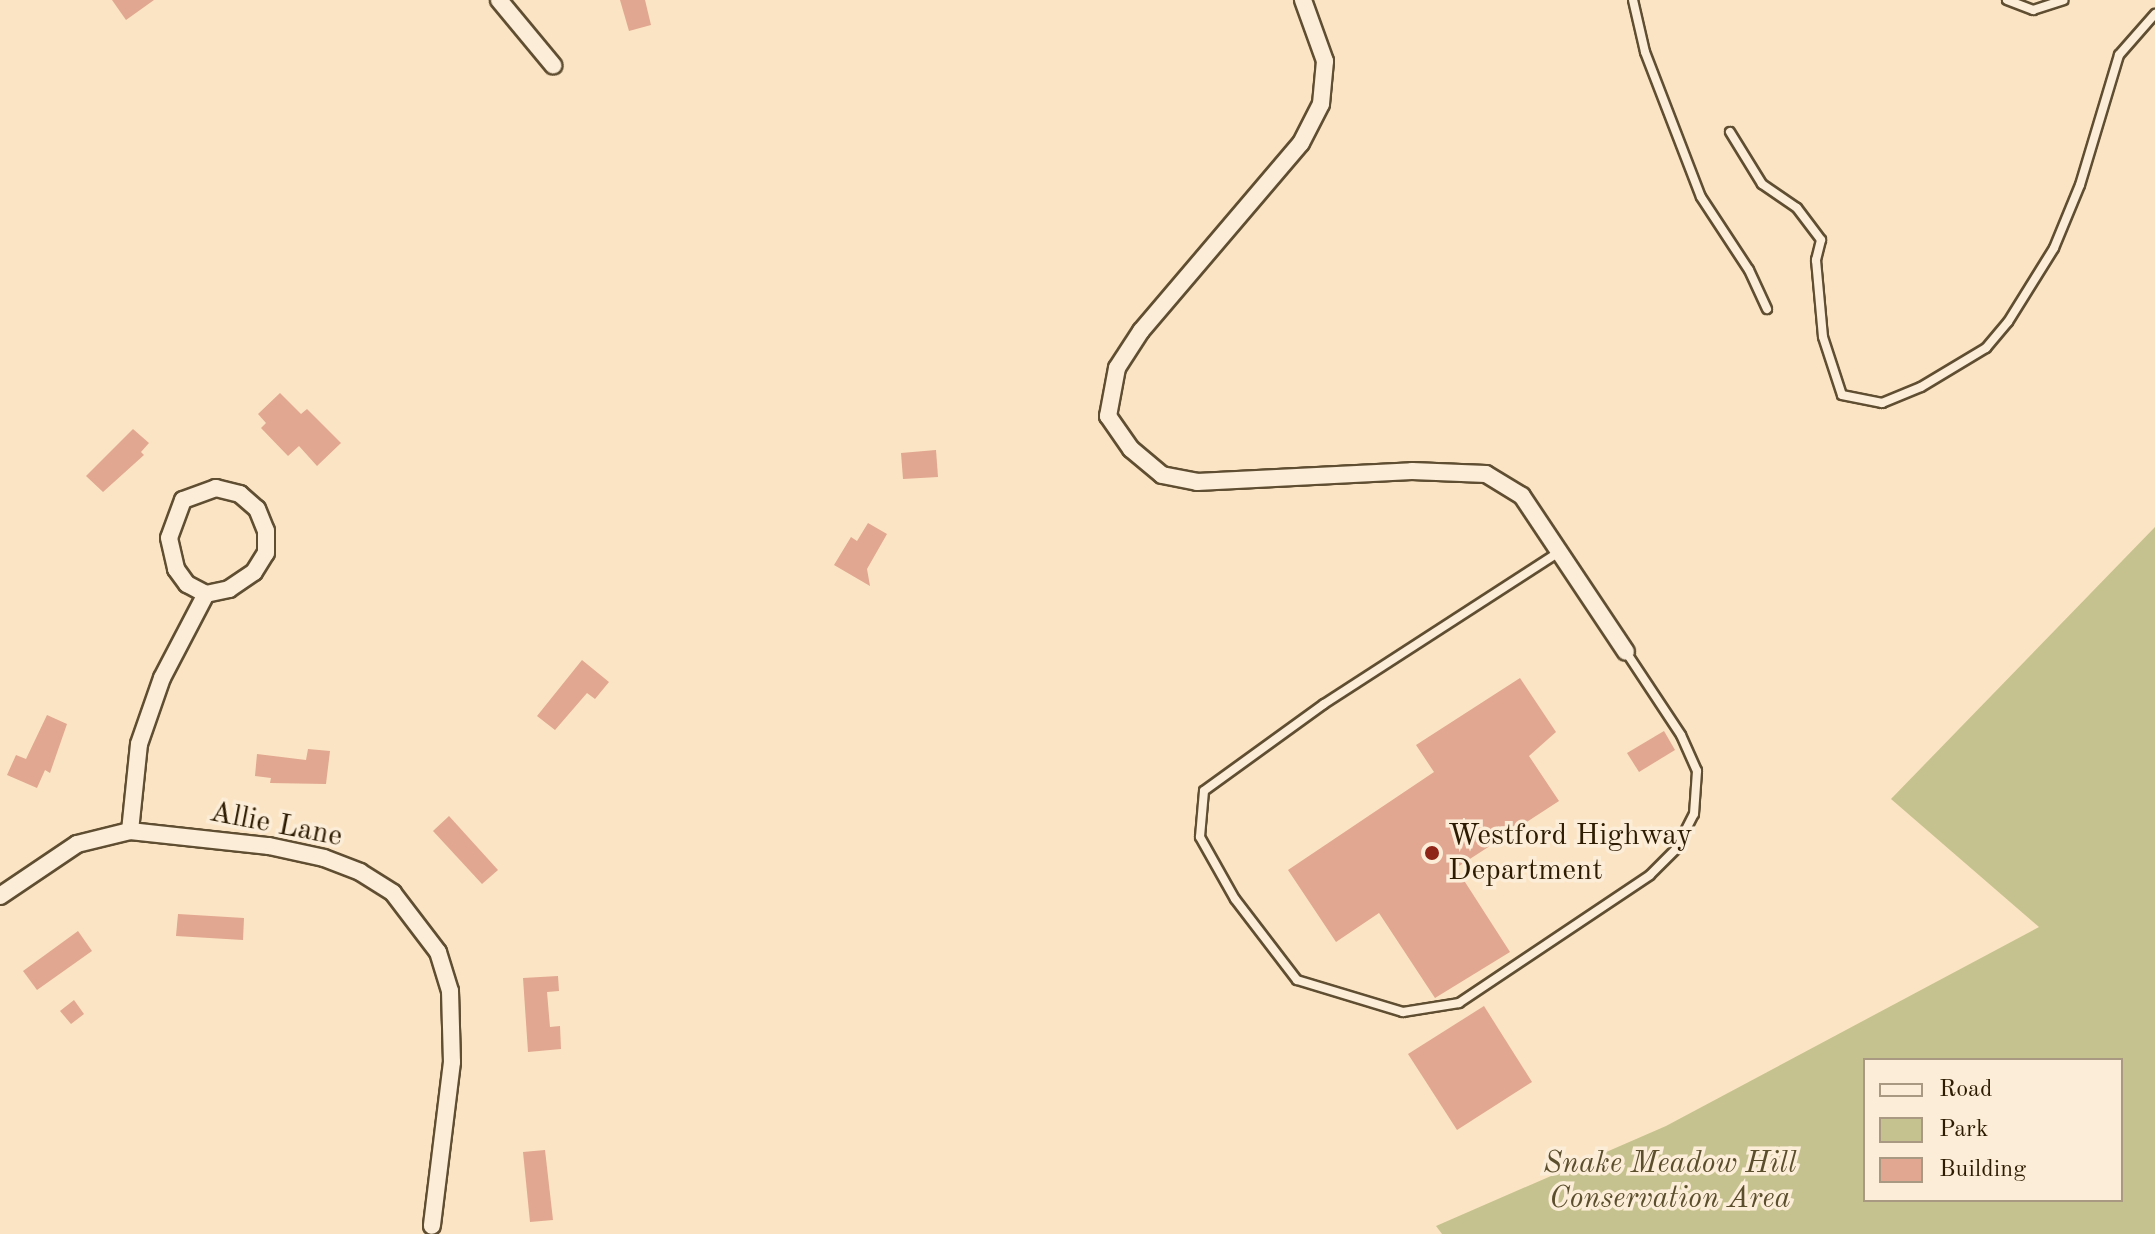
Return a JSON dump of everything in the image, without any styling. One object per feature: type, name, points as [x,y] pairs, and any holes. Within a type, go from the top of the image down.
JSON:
[{"type":"street","points":[[499,0],[553,65]]},
{"type":"street","points":[[1303,0],[1325,61],[1321,104],[1301,143],[1141,331],[1117,368],[1108,416],[1131,449],[1162,475],[1197,482],[1412,471],[1486,474],[1522,496],[1626,652]]},
{"type":"street","points":[[216,488],[240,494],[257,509],[266,531],[266,553],[254,572],[229,589],[206,594],[187,584],[176,569],[169,538],[183,500],[216,488]]},
{"type":"street","points":[[130,831],[147,709],[206,594]]},
{"type":"street","name":"Allie Lane","points":[[0,896],[77,844],[130,831],[269,846],[324,858],[360,872],[393,893],[422,925],[438,952],[452,1020],[452,1062],[432,1226]]},
{"type":"lane","points":[[1633,0],[1645,52],[1701,197],[1749,270],[1767,309]]},
{"type":"lane","points":[[2007,0],[2033,10],[2063,0]]},
{"type":"lane","points":[[1730,132],[1762,184],[1797,208],[1821,240],[1816,260],[1823,337],[1842,395],[1882,403],[1921,387],[1986,348],[2008,322],[2054,248],[2080,185],[2119,55],[2155,14]]},
{"type":"lane","points":[[1559,552],[1324,704],[1204,791],[1200,837],[1235,899],[1297,980],[1403,1012],[1459,1003],[1650,875],[1676,849],[1694,814],[1697,771],[1681,735],[1626,652]]},
{"type":"green space","name":"Snake Meadow Hill Conservation Area","points":[[2155,527],[2155,1234],[1442,1234],[1436,1226],[1666,1126],[2039,927],[1891,799]]},
{"type":"building","points":[[112,0],[154,0],[126,20]]},
{"type":"building","points":[[620,0],[645,0],[651,25],[629,31]]},
{"type":"building","points":[[280,393],[301,414],[307,409],[341,443],[317,466],[299,446],[288,456],[261,428],[266,423],[258,414]]},
{"type":"building","points":[[133,429],[149,443],[141,452],[144,455],[103,492],[86,476]]},
{"type":"building","points":[[936,450],[938,477],[903,479],[901,453]]},
{"type":"building","points":[[868,523],[887,534],[867,569],[870,586],[834,565],[851,537],[857,541]]},
{"type":"building","points":[[582,660],[609,682],[595,699],[587,693],[555,730],[537,716]]},
{"type":"building","points":[[1520,678],[1556,732],[1529,756],[1559,801],[1456,868],[1510,952],[1435,998],[1379,913],[1336,942],[1288,870],[1434,772],[1416,745]]},
{"type":"building","points":[[47,715],[67,724],[50,773],[45,770],[37,788],[7,775],[16,755],[26,759]]},
{"type":"building","points":[[1664,731],[1675,750],[1639,772],[1627,753]]},
{"type":"building","points":[[308,749],[330,751],[326,784],[270,783],[271,778],[255,776],[257,754],[306,760]]},
{"type":"building","points":[[449,816],[498,870],[482,884],[433,831]]},
{"type":"building","points":[[178,914],[244,918],[243,940],[176,936]]},
{"type":"building","points":[[78,931],[92,951],[37,990],[23,971]]},
{"type":"building","points":[[558,976],[559,991],[547,992],[550,1027],[560,1026],[561,1049],[528,1052],[523,978]]},
{"type":"building","points":[[74,1000],[84,1014],[71,1024],[60,1011]]},
{"type":"building","points":[[1484,1006],[1532,1082],[1457,1130],[1408,1054]]},
{"type":"building","points":[[545,1150],[553,1220],[530,1222],[523,1152]]},
{"type":"place","name":"Westford Highway Department","points":[[1432,853]]}]
